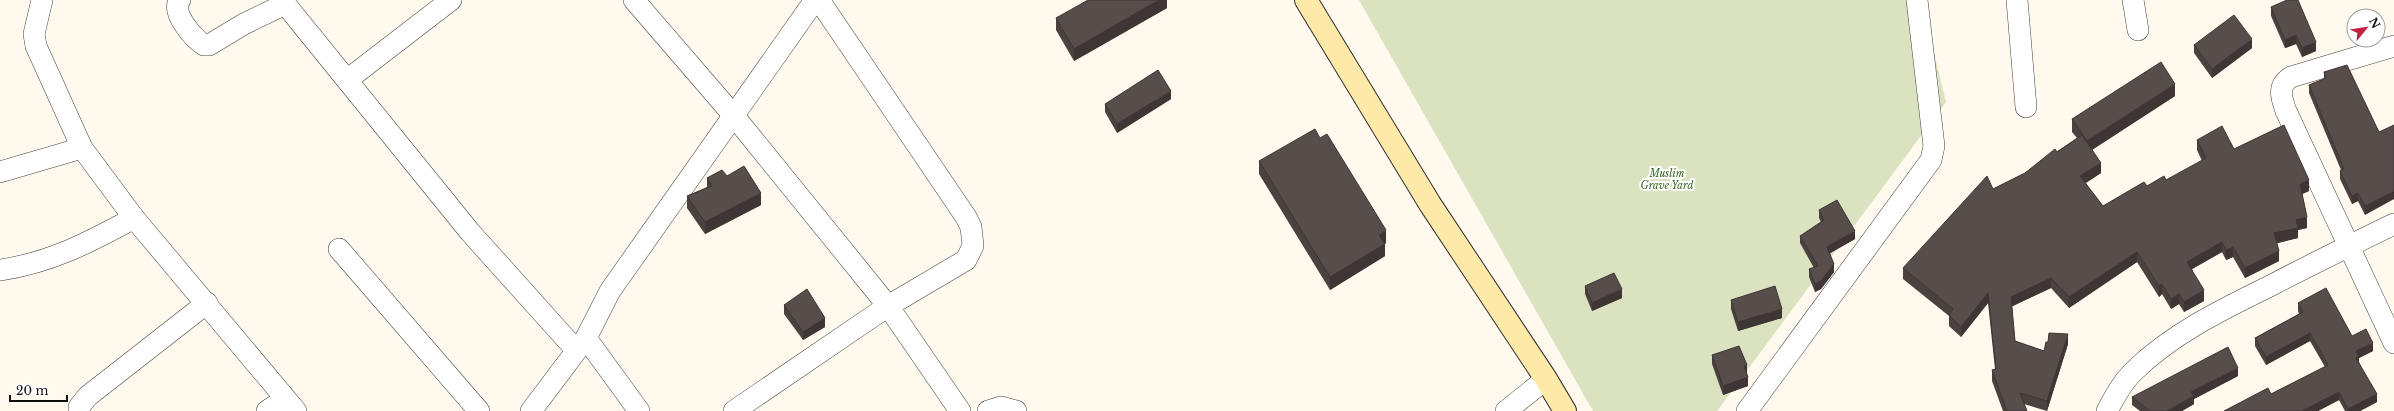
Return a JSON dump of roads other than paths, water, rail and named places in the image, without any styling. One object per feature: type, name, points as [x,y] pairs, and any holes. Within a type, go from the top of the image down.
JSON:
[{"type":"street","points":[[42,0],[34,34],[36,46],[82,148],[134,218],[207,303],[290,405],[267,411]]},
{"type":"street","points":[[180,0],[176,9],[178,15],[204,45],[209,45],[283,2],[470,232],[581,344],[639,411]]},
{"type":"street","points":[[347,80],[451,0]]},
{"type":"street","points":[[634,0],[734,116],[888,306],[960,411]]},
{"type":"street","points":[[530,411],[581,344],[610,291],[815,0]]},
{"type":"street","points":[[734,411],[888,306],[966,260],[973,246],[973,236],[966,217],[819,0]]},
{"type":"street","points":[[1306,0],[1430,204],[1546,378],[1565,411]]},
{"type":"street","points":[[1747,411],[1931,160],[1934,146],[1917,0]]},
{"type":"street","points":[[2017,0],[2026,107]]},
{"type":"street","points":[[2133,0],[2138,30]]},
{"type":"street","points":[[2394,46],[2290,77],[2283,82],[2281,89],[2286,112],[2394,343]]},
{"type":"street","points":[[0,172],[82,148]]},
{"type":"street","points":[[0,270],[22,267],[79,248],[134,218]]},
{"type":"street","points":[[2107,411],[2117,391],[2131,374],[2153,354],[2189,329],[2228,306],[2394,224]]},
{"type":"street","points":[[339,250],[479,411]]},
{"type":"street","points":[[79,411],[79,407],[88,396],[207,303]]},
{"type":"street","points":[[1506,411],[1546,378]]},
{"type":"street","points":[[988,411],[1001,406],[1016,411]]},
{"type":"park label","name":"Muslim Grave Yard","points":[[1667,178]]}]
